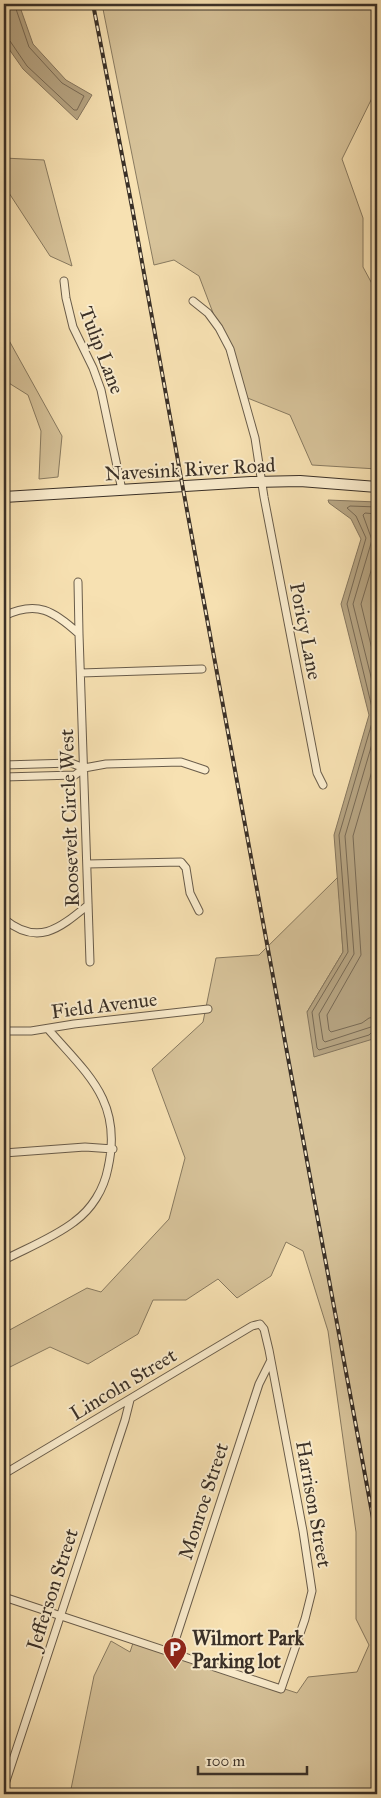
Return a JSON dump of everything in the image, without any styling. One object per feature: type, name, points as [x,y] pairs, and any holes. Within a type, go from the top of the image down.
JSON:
[{"type":"main road","name":"Navesink River Road","points":[[4,497],[262,482],[377,486]]},
{"type":"street","name":"Tulip Lane","points":[[64,281],[73,327],[102,390],[122,490]]},
{"type":"street","name":"Poricy Lane","points":[[193,301],[208,313],[219,328],[230,349],[255,438],[317,773],[323,785]]},
{"type":"street","points":[[78,582],[79,634]]},
{"type":"street","points":[[4,616],[21,609],[39,609],[51,612],[62,618],[79,634]]},
{"type":"street","name":"Roosevelt Circle West","points":[[79,634],[90,962]]},
{"type":"street","points":[[81,673],[202,669]]},
{"type":"street","points":[[4,776],[75,774],[84,768],[106,764],[180,762],[205,770]]},
{"type":"street","points":[[4,765],[71,763],[84,768]]},
{"type":"street","points":[[87,864],[181,862],[186,868],[190,894],[199,911]]},
{"type":"street","points":[[4,919],[25,931],[47,932],[64,925],[88,905]]},
{"type":"street","name":"Field Avenue","points":[[4,1031],[31,1031],[74,1024],[208,1009]]},
{"type":"street","points":[[4,1260],[64,1229],[89,1207],[106,1178],[113,1149],[110,1120],[101,1094],[78,1061],[48,1029]]},
{"type":"street","points":[[4,1152],[85,1147],[113,1149]]},
{"type":"street","name":"Harrison Street","points":[[171,1653],[281,1688],[305,1619],[312,1591],[303,1531],[264,1329],[260,1324]]},
{"type":"street","name":"Lincoln Street","points":[[4,1474],[252,1326],[260,1324]]},
{"type":"street","name":"Monroe Street","points":[[171,1653],[259,1384],[270,1362]]},
{"type":"street","name":"Jefferson Street","points":[[4,1787],[130,1400]]},
{"type":"street","points":[[4,1597],[171,1653]]},
{"type":"shaded area","points":[[102,4],[377,4],[377,94],[375,92],[342,159],[363,218],[363,267],[377,293],[377,469],[312,465],[290,415],[245,397],[199,276],[174,260],[154,265]]},
{"type":"shaded area","points":[[4,158],[44,160],[72,266],[50,256],[9,193],[4,194]]},
{"type":"shaded area","points":[[4,323],[6,335],[62,436],[58,477],[39,479],[41,431],[28,395],[4,380]]},
{"type":"shaded area","points":[[338,877],[343,952],[307,1012],[373,1039],[377,1033],[377,1794],[70,1794],[94,1676],[111,1641],[130,1652],[134,1640],[297,1693],[308,1677],[357,1672],[369,1645],[356,1619],[356,1532],[328,1331],[303,1251],[286,1242],[271,1276],[237,1298],[218,1279],[186,1300],[153,1300],[138,1334],[88,1364],[50,1347],[4,1370],[4,1333],[87,1288],[101,1292],[169,1219],[185,1158],[152,1069],[203,1022],[216,958],[259,955]]},
{"type":"water","points":[[4,4],[40,4],[20,7],[33,44],[66,80],[92,95],[77,120],[23,69],[4,42]]},
{"type":"water","points":[[328,500],[377,502],[377,1033],[373,1039],[314,1057],[307,1012],[343,952],[334,835],[369,715],[341,604],[361,539],[351,519],[329,503]]},
{"type":"railway","points":[[93,4],[377,1540]]},
{"type":"place","name":"Wilmort Park Parking lot","points":[[175,1670]]}]
